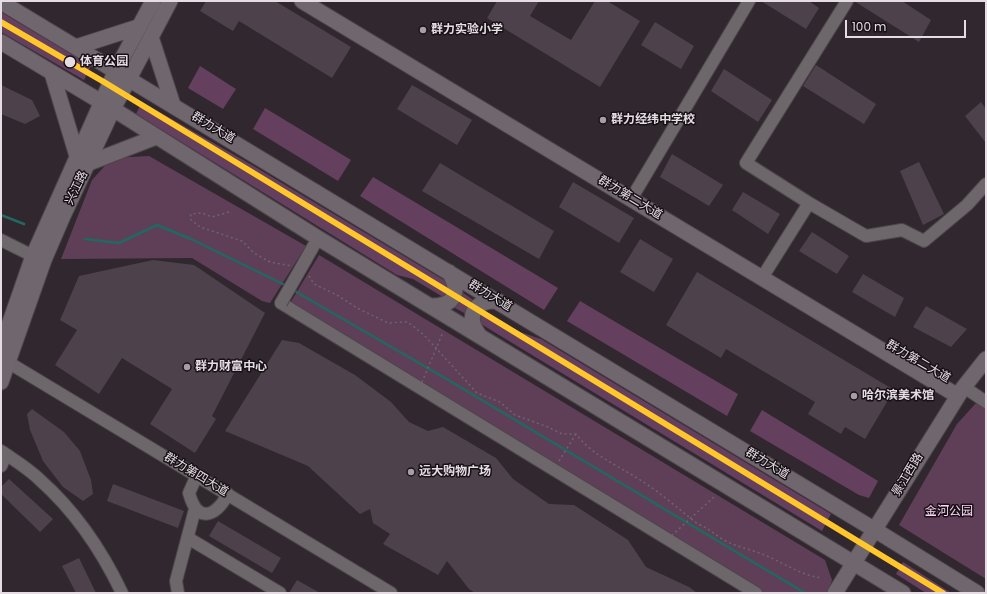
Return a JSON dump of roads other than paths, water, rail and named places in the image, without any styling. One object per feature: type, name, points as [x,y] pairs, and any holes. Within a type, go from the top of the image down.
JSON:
[{"type":"main road","name":"兴江路","points":[[1,382],[3,356],[38,258],[107,106],[116,70],[153,1]]},
{"type":"main road","name":"兴江路","points":[[107,106],[129,78],[170,1]]},
{"type":"main road","name":"群力第二大道","points":[[302,1],[962,390]]},
{"type":"main road","name":"群力第二大道","points":[[318,1],[633,196],[962,390]]},
{"type":"main road","name":"群力大道","points":[[1,2],[498,301],[977,593]]},
{"type":"main road","points":[[76,47],[138,27]]},
{"type":"main road","points":[[151,37],[173,105]]},
{"type":"main road","points":[[1,42],[107,106],[318,238],[903,593]]},
{"type":"main road","points":[[52,73],[83,159],[156,137]]},
{"type":"main road","points":[[431,306],[449,302],[455,293],[456,284],[449,272]]},
{"type":"main road","points":[[479,335],[472,325],[472,316],[481,304],[489,301],[498,301]]},
{"type":"main road","name":"景江西路","points":[[835,593],[962,390],[986,359]]},
{"type":"street","points":[[633,196],[749,1]]},
{"type":"street","points":[[847,1],[746,163],[809,204],[866,236],[902,230],[924,241],[967,205],[986,184]]},
{"type":"street","points":[[765,273],[809,204]]},
{"type":"street","points":[[318,238],[300,263],[281,303],[756,593]]},
{"type":"street","points":[[1,240],[38,258]]},
{"type":"street","name":"群力第四大道","points":[[3,356],[196,476],[391,593]]},
{"type":"street","points":[[962,390],[986,402]]},
{"type":"street","points":[[3,457],[39,479],[71,510],[111,571],[122,593]]},
{"type":"street","points":[[196,476],[188,493],[195,509],[200,512],[208,514],[216,511],[222,505],[228,494]]},
{"type":"street","points":[[178,593],[176,581],[195,509]]},
{"type":"street","points":[[188,538],[280,593]]},
{"type":"waterway","points":[[1,215],[24,224]]},
{"type":"waterway","points":[[85,239],[119,243],[157,225],[191,239],[287,286]]},
{"type":"waterway","points":[[293,290],[450,381],[805,593]]},
{"type":"place","name":"群力实验小学","points":[[423,30]]},
{"type":"place","name":"体育公园","points":[[70,62]]},
{"type":"place","name":"群力经纬中学校","points":[[603,120]]},
{"type":"place","name":"群力财富中心","points":[[187,367]]},
{"type":"place","name":"哈尔滨美术馆","points":[[854,396]]},
{"type":"place","name":"远大购物广场","points":[[411,472]]},
{"type":"park label","name":"金河公园","points":[[949,512]]}]
